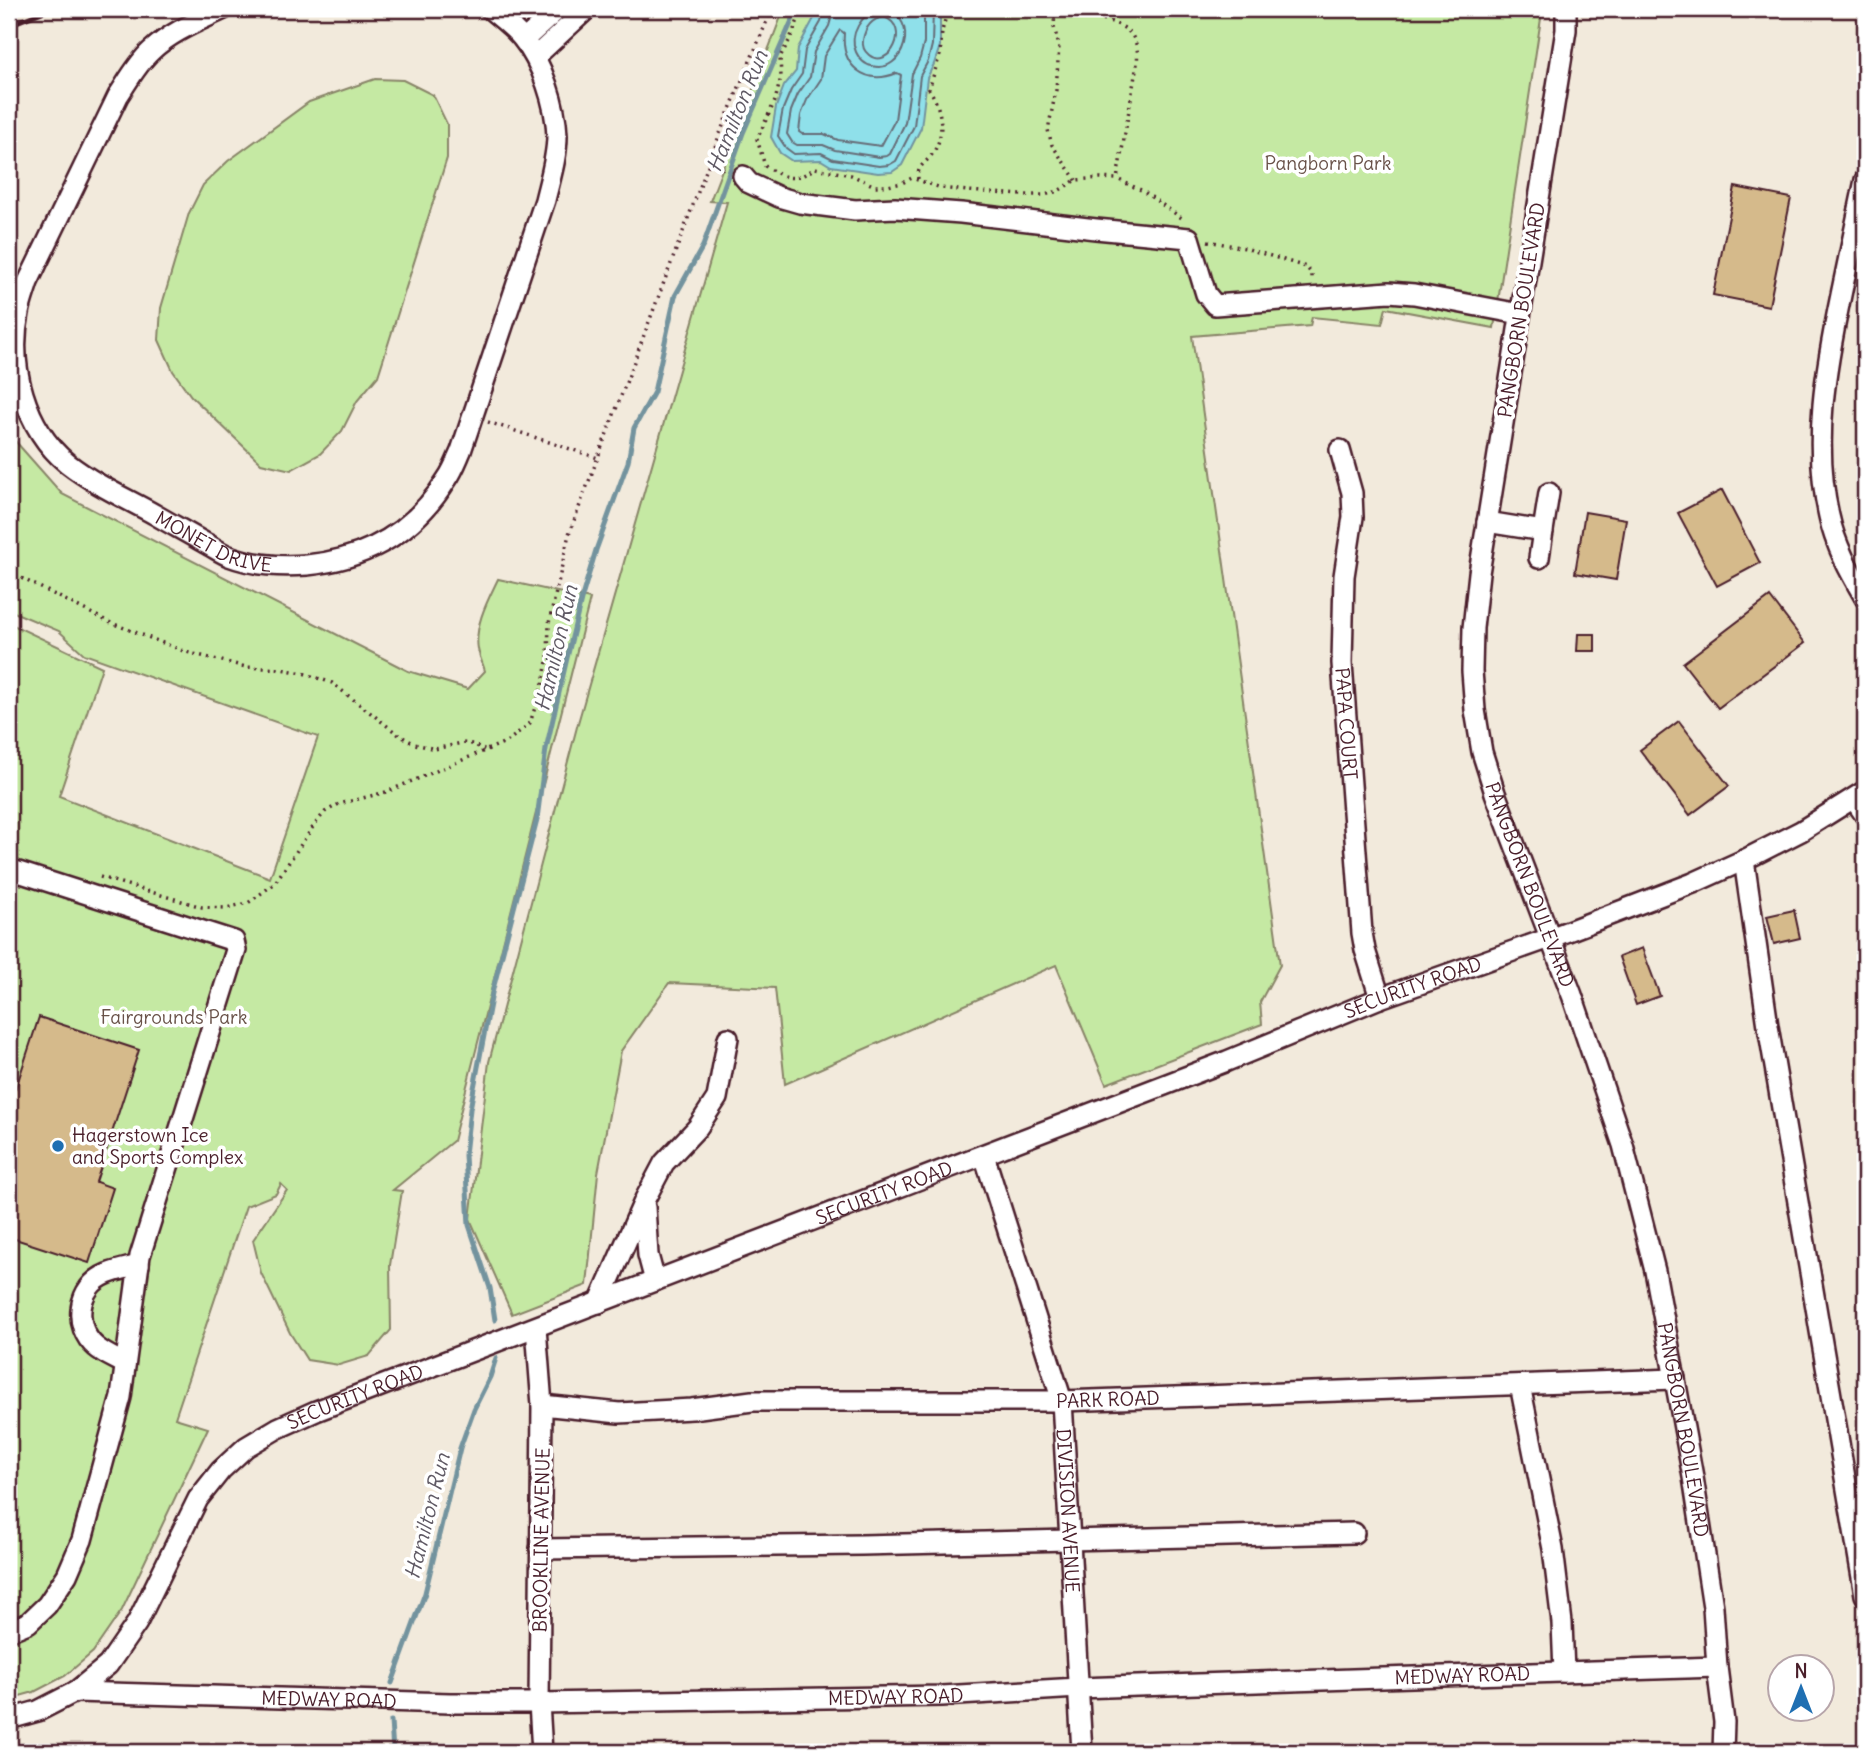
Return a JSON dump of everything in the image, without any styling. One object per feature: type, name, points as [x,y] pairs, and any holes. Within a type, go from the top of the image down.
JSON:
[{"type":"street","name":"MONET DRIVE","points":[[224,9],[170,36],[151,51],[118,96],[29,282],[19,312],[17,367],[30,413],[46,439],[65,461],[87,478],[228,555],[265,564],[293,566],[355,556],[386,541],[408,525],[429,503],[448,479],[461,451],[545,200],[554,164],[557,136],[553,104],[529,49],[490,9]]},
{"type":"street","points":[[529,49],[558,9]]},
{"type":"street","points":[[529,49],[587,9]]},
{"type":"street","name":"PANGBORN BOULEVARD","points":[[1566,9],[1566,30],[1479,573],[1473,628],[1475,710],[1482,752],[1495,793],[1572,995],[1623,1146],[1655,1271],[1693,1477],[1713,1607],[1724,1722],[1723,1752]]},
{"type":"street","points":[[743,176],[748,183],[779,197],[800,203],[855,210],[895,208],[1096,229],[1190,231],[1206,294],[1215,305],[1366,293],[1414,294],[1520,314]]},
{"type":"street","points":[[1865,180],[1830,345],[1825,382],[1822,478],[1829,518],[1842,557],[1865,598]]},
{"type":"street","name":"PAPA COURT","points":[[1340,450],[1352,494],[1353,517],[1344,576],[1342,663],[1362,933],[1380,998]]},
{"type":"street","points":[[1539,558],[1549,493]]},
{"type":"street","points":[[1487,522],[1543,531]]},
{"type":"street","name":"SECURITY ROAD","points":[[9,1719],[38,1711],[75,1692],[108,1665],[137,1623],[198,1499],[221,1470],[246,1447],[278,1428],[316,1411],[1214,1066],[1380,998],[1668,893],[1744,860],[1862,802]]},
{"type":"street","points":[[1744,860],[1768,1026],[1865,1595]]},
{"type":"street","points":[[9,869],[234,941],[236,950],[140,1256],[121,1397],[82,1540],[67,1575],[47,1605],[27,1623],[9,1631]]},
{"type":"street","points":[[599,1303],[664,1163],[698,1127],[717,1098],[728,1038]]},
{"type":"street","name":"DIVISION AVENUE","points":[[984,1155],[1062,1401],[1082,1752]]},
{"type":"street","points":[[645,1199],[648,1255],[655,1281]]},
{"type":"street","points":[[125,1364],[95,1347],[83,1330],[80,1318],[83,1299],[92,1283],[105,1274],[139,1265]]},
{"type":"street","name":"BROOKLINE AVENUE","points":[[536,1328],[542,1405],[539,1703],[542,1752]]},
{"type":"street","name":"PARK ROAD","points":[[542,1405],[619,1413],[692,1409],[752,1401],[1062,1401],[1675,1379]]},
{"type":"street","points":[[1520,1385],[1553,1549],[1562,1623],[1564,1672]]},
{"type":"street","points":[[540,1549],[862,1545],[1354,1533]]},
{"type":"street","name":"MEDWAY ROAD","points":[[75,1692],[450,1703],[539,1703],[942,1696],[1078,1688],[1717,1667]]},
{"type":"path","points":[[96,876],[202,907],[226,908],[248,903],[274,884],[325,812],[339,804],[386,792],[485,751],[508,741],[530,723],[543,683],[548,656],[549,623],[569,534],[724,123],[772,9]]},
{"type":"path","points":[[803,9],[780,57],[781,77],[775,101],[757,139],[765,166],[781,176],[796,179],[815,169],[851,175],[875,186],[902,183],[912,178],[941,188],[1021,195],[1045,195],[1076,180],[1117,179],[1141,190],[1190,231],[1215,242],[1245,248],[1306,267],[1312,274],[1312,298]]},
{"type":"path","points":[[918,179],[921,165],[931,156],[938,144],[941,128],[940,111],[929,89],[940,55],[948,9]]},
{"type":"path","points":[[1037,9],[1055,10],[1115,23],[1132,34],[1138,48],[1137,64],[1117,179]]},
{"type":"path","points":[[1055,10],[1054,27],[1059,46],[1056,90],[1048,130],[1052,145],[1076,180]]},
{"type":"path","points":[[709,163],[715,166]]},
{"type":"path","points":[[1209,237],[1215,242]]},
{"type":"path","points":[[473,417],[598,458]]},
{"type":"path","points":[[9,572],[109,622],[186,652],[246,667],[303,673],[331,683],[399,735],[415,744],[435,749],[462,743],[473,744],[485,751]]},
{"type":"green space","name":"Pangborn Park","points":[[784,9],[1540,9],[1542,12],[1494,328],[1386,308],[1382,324],[1312,317],[1310,326],[1192,336],[1280,965],[1260,1002],[1262,1024],[1106,1084],[1056,965],[785,1084],[775,988],[669,983],[621,1051],[598,1173],[587,1285],[512,1314],[470,1219],[489,1062],[578,723],[727,202],[710,201]]},
{"type":"green space","points":[[375,79],[403,80],[433,95],[447,124],[447,158],[378,376],[357,401],[342,431],[320,454],[291,470],[261,463],[191,396],[173,371],[159,340],[161,308],[189,213],[203,185],[228,161],[309,102]]},
{"type":"green space","name":"Fairgrounds Park","points":[[9,434],[62,494],[408,671],[468,689],[485,671],[478,649],[478,631],[498,579],[590,599],[453,1141],[393,1190],[402,1191],[390,1265],[391,1330],[369,1356],[339,1365],[307,1360],[290,1333],[261,1273],[253,1240],[287,1190],[281,1184],[276,1194],[246,1206],[175,1418],[208,1428],[122,1610],[93,1652],[65,1676],[34,1692],[9,1699],[9,623],[102,667],[59,796],[270,878],[318,737],[84,654],[59,631],[9,610]]},
{"type":"water","points":[[819,9],[940,9],[940,46],[927,78],[921,128],[902,165],[892,172],[878,173],[831,166],[821,160],[792,161],[780,153],[771,137],[776,107],[784,86],[796,71],[798,48]]},
{"type":"building","points":[[1735,187],[1791,198],[1769,306],[1713,295]]},
{"type":"building","points":[[1722,490],[1760,563],[1717,586],[1678,513]]},
{"type":"building","points":[[1585,512],[1626,519],[1616,580],[1575,573]]},
{"type":"building","points":[[1770,597],[1805,643],[1718,708],[1683,663]]},
{"type":"building","points":[[1578,634],[1595,634],[1595,651],[1577,651]]},
{"type":"building","points":[[1679,721],[1729,786],[1690,815],[1640,750]]},
{"type":"building","points":[[1794,910],[1800,938],[1774,944],[1767,916]]},
{"type":"building","points":[[1642,948],[1660,996],[1636,1005],[1619,957]]},
{"type":"building","name":"Hagerstown Ice and Sports Complex","points":[[39,1017],[139,1050],[96,1182],[113,1188],[89,1263],[9,1237],[9,1109]]},
{"type":"waterway","name":"Hamilton Run","points":[[495,1320],[490,1288],[469,1225],[465,1155],[470,1109],[492,993],[537,819],[546,749],[581,600],[628,462],[634,428],[654,392],[675,296],[703,246],[743,133],[797,9]]},
{"type":"waterway","name":"Hamilton Run","points":[[392,1683],[425,1593],[460,1448],[496,1358]]},
{"type":"waterway","name":"Hamilton Run","points":[[391,1721],[393,1752]]},
{"type":"railway","points":[[9,25],[50,9]]},
{"type":"place","name":"Hagerstown Ice and Sports Complex","points":[[58,1146]]}]
